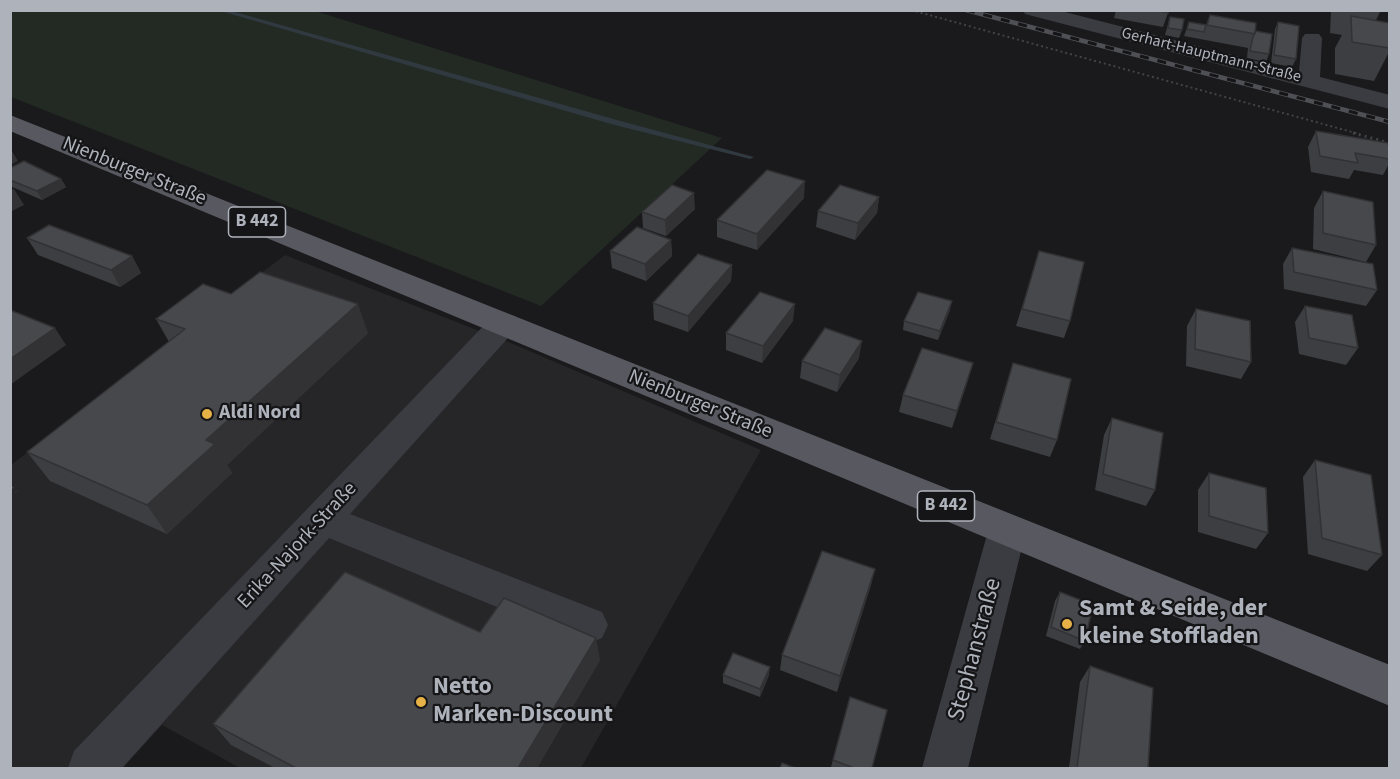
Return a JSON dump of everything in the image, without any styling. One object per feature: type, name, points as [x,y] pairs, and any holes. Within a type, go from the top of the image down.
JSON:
[{"type":"main road","name":"Nienburger Straße","points":[[10,122],[1389,686]]},
{"type":"street","name":"Gerhart-Hauptmann-Straße","points":[[1032,10],[1389,102]]},
{"type":"street","points":[[1309,82],[1312,38]]},
{"type":"street","name":"Erika-Najork-Straße","points":[[92,768],[504,323]]},
{"type":"street","points":[[323,519],[586,625]]},
{"type":"street","name":"Stephanstraße","points":[[945,768],[1007,531]]},
{"type":"path","points":[[911,10],[1389,143]]},
{"type":"path","points":[[10,487],[16,492]]},
{"type":"shaded area","points":[[10,11],[315,11],[722,138],[541,306],[11,97]]},
{"type":"shaded area","points":[[285,255],[513,344],[761,450],[581,768],[240,768],[162,725],[123,768],[11,768],[11,465]]},
{"type":"building","points":[[1210,15],[1256,23],[1255,34],[1207,25]]},
{"type":"building","points":[[1351,16],[1389,23],[1389,48],[1352,42]]},
{"type":"building","points":[[1170,17],[1184,19],[1182,30],[1168,28]]},
{"type":"building","points":[[1189,22],[1206,25],[1204,32],[1187,29]]},
{"type":"building","points":[[1278,22],[1299,26],[1296,59],[1274,55]]},
{"type":"building","points":[[1255,31],[1272,34],[1269,54],[1250,51]]},
{"type":"building","points":[[1316,131],[1388,143],[1389,159],[1355,153],[1358,163],[1320,156]]},
{"type":"building","points":[[24,161],[61,179],[37,191],[10,180],[10,168]]},
{"type":"building","points":[[767,170],[805,181],[757,234],[717,220]]},
{"type":"building","points":[[672,185],[694,193],[665,220],[642,212]]},
{"type":"building","points":[[840,185],[879,197],[858,223],[818,211]]},
{"type":"building","points":[[1323,191],[1373,202],[1376,245],[1323,233]]},
{"type":"building","points":[[49,225],[132,256],[111,270],[27,238]]},
{"type":"building","points":[[637,227],[671,240],[645,264],[610,251]]},
{"type":"building","points":[[1292,248],[1373,264],[1377,290],[1294,272]]},
{"type":"building","points":[[1039,251],[1084,262],[1070,321],[1022,309]]},
{"type":"building","points":[[698,254],[732,265],[688,316],[653,303]]},
{"type":"building","name":"Aldi Nord","points":[[260,272],[358,304],[206,440],[215,444],[147,505],[27,452],[185,329],[156,319],[203,284],[231,294]]},
{"type":"building","points":[[760,292],[795,304],[763,346],[726,333]]},
{"type":"building","points":[[918,292],[952,301],[940,331],[904,321]]},
{"type":"building","points":[[1305,306],[1352,315],[1358,348],[1309,338]]},
{"type":"building","points":[[1196,309],[1250,321],[1251,362],[1195,349]]},
{"type":"building","points":[[10,310],[55,328],[10,359]]},
{"type":"building","points":[[825,328],[862,341],[840,375],[802,361]]},
{"type":"building","points":[[922,348],[973,363],[957,411],[903,395]]},
{"type":"building","points":[[1013,363],[1071,379],[1057,440],[996,422]]},
{"type":"building","points":[[1112,418],[1163,433],[1155,490],[1103,474]]},
{"type":"building","points":[[1315,460],[1371,475],[1382,555],[1322,538]]},
{"type":"building","points":[[1209,473],[1266,488],[1268,533],[1209,516]]},
{"type":"building","points":[[822,551],[875,569],[840,676],[782,655]]},
{"type":"building","name":"Netto Marken-Discount","points":[[345,572],[480,632],[504,598],[596,638],[518,768],[296,768],[213,724]]},
{"type":"building","name":"Samt & Seide, der kleine Stoffladen","points":[[1060,592],[1093,605],[1085,641],[1051,627]]},
{"type":"building","points":[[733,653],[770,667],[760,689],[723,675]]},
{"type":"building","points":[[1090,666],[1153,688],[1148,768],[1077,768]]},
{"type":"building","points":[[850,697],[887,710],[872,768],[854,768],[833,760]]},
{"type":"building","points":[[782,763],[795,768],[780,768]]},
{"type":"waterway","points":[[220,10],[614,122],[750,157]]},
{"type":"railway","points":[[966,10],[1390,122]]},
{"type":"place","name":"Aldi Nord","points":[[207,414]]},
{"type":"place","name":"Samt & Seide, der kleine Stoffladen","points":[[1067,624]]},
{"type":"place","name":"Netto Marken-Discount","points":[[421,702]]}]
